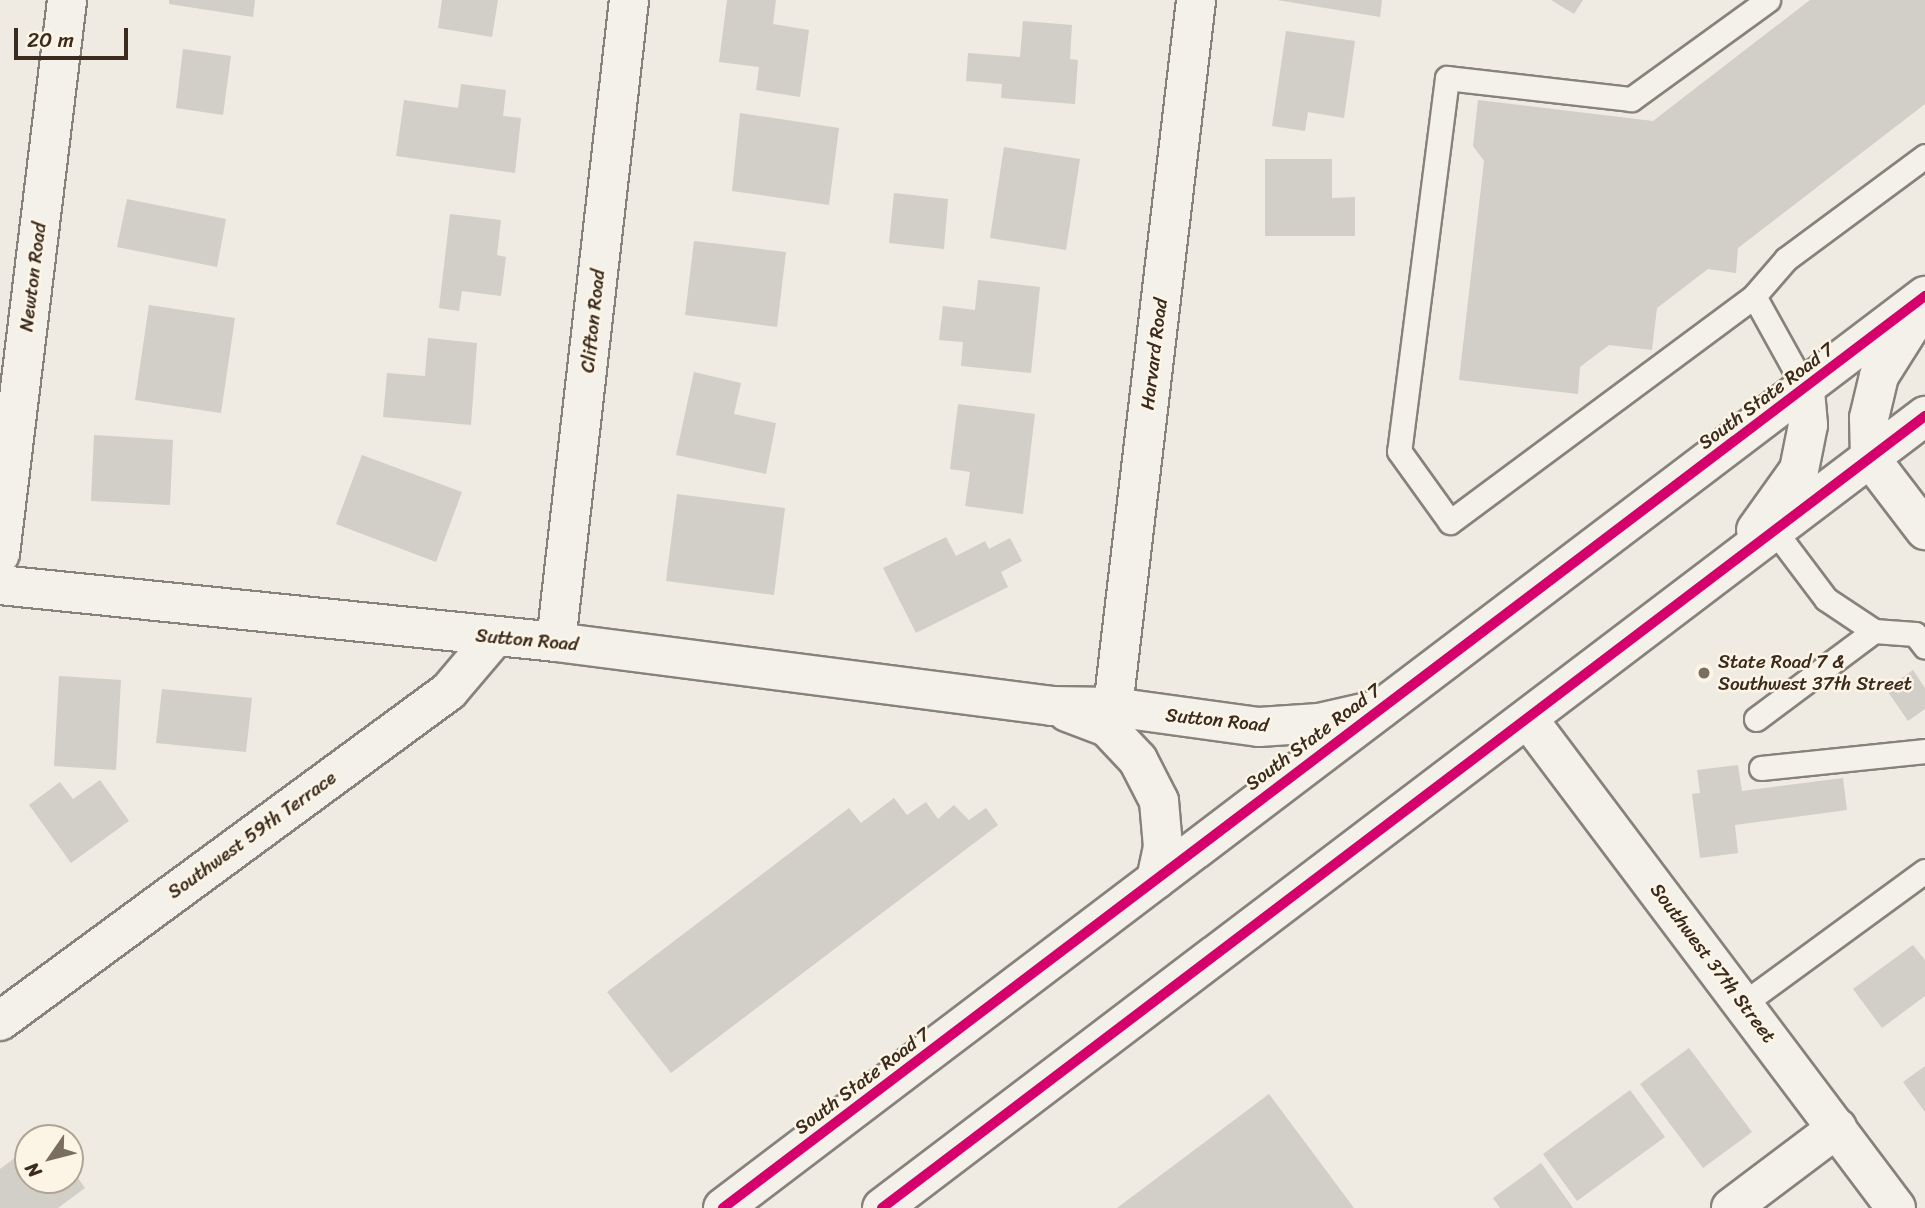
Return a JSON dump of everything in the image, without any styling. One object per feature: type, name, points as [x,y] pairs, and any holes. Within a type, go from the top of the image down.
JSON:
[{"type":"street","name":"Newton Road","points":[[0,554],[67,0]]},
{"type":"street","name":"Clifton Road","points":[[556,642],[629,0]]},
{"type":"street","name":"Harvard Road","points":[[1113,707],[1196,0]]},
{"type":"street","name":"South State Road 7","points":[[723,1208],[1925,296]]},
{"type":"street","points":[[1925,303],[1879,376],[1869,418],[1870,458],[1925,530]]},
{"type":"street","points":[[1734,561],[1798,470],[1808,425],[1805,388]]},
{"type":"street","points":[[882,1208],[1925,416]]},
{"type":"street","name":"Sutton Road","points":[[0,585],[494,638],[556,642],[1052,706],[1113,707],[1259,727],[1320,723],[1380,709]]},
{"type":"street","name":"Southwest 59th Terrace","points":[[0,1021],[449,691],[494,638]]},
{"type":"street","name":"Sutton Road","points":[[1052,706],[1107,727],[1138,760],[1159,801],[1163,847],[1156,879]]},
{"type":"street","name":"Southwest 37th Street","points":[[1528,719],[1896,1208]]},
{"type":"street","points":[[1731,1208],[1837,1128]]},
{"type":"lane","points":[[1768,0],[1631,99],[1447,78],[1399,451],[1450,522],[1754,296],[1786,258],[1925,156]]},
{"type":"lane","points":[[1754,296],[1805,388]]},
{"type":"lane","points":[[1774,530],[1826,598],[1874,631],[1915,634],[1925,647]]},
{"type":"lane","points":[[1756,719],[1874,631]]},
{"type":"lane","points":[[1760,768],[1925,751]]},
{"type":"lane","points":[[1744,1004],[1925,871]]},
{"type":"building","points":[[169,0],[255,0],[253,17],[169,4]]},
{"type":"building","points":[[442,0],[498,0],[492,37],[438,28]]},
{"type":"building","points":[[727,0],[776,0],[773,24],[809,30],[800,97],[756,90],[759,67],[719,62]]},
{"type":"building","points":[[1277,0],[1382,0],[1380,17]]},
{"type":"building","points":[[1551,0],[1583,0],[1574,14]]},
{"type":"building","points":[[1810,0],[1925,0],[1925,104],[1738,248],[1736,273],[1708,269],[1657,308],[1652,350],[1609,345],[1580,367],[1578,394],[1459,380],[1484,161],[1473,146],[1478,100],[1653,121]]},
{"type":"building","points":[[1023,21],[1072,25],[1070,59],[1078,60],[1075,104],[1001,98],[1002,84],[966,81],[968,53],[1020,57]]},
{"type":"building","points":[[1286,31],[1355,41],[1344,118],[1308,112],[1305,131],[1272,126]]},
{"type":"building","points":[[183,49],[231,56],[223,115],[176,108]]},
{"type":"building","points":[[461,84],[506,90],[503,116],[521,118],[515,173],[396,156],[404,100],[458,108]]},
{"type":"building","points":[[740,113],[839,128],[829,205],[732,191]]},
{"type":"building","points":[[1004,147],[1080,159],[1066,250],[990,238]]},
{"type":"building","points":[[1265,159],[1332,159],[1332,198],[1355,197],[1355,236],[1265,236]]},
{"type":"building","points":[[894,193],[948,199],[944,249],[889,243]]},
{"type":"building","points":[[127,199],[226,219],[217,267],[117,247]]},
{"type":"building","points":[[450,214],[501,220],[497,255],[506,257],[501,296],[462,291],[459,311],[439,308]]},
{"type":"building","points":[[694,241],[786,252],[777,327],[685,315]]},
{"type":"building","points":[[978,280],[1040,287],[1031,373],[961,366],[963,342],[939,340],[943,306],[975,310]]},
{"type":"building","points":[[149,305],[235,318],[221,413],[135,400]]},
{"type":"building","points":[[428,338],[477,343],[471,425],[383,417],[387,373],[425,376]]},
{"type":"building","points":[[694,372],[741,383],[734,414],[776,423],[766,474],[676,455]]},
{"type":"building","points":[[958,404],[1035,414],[1023,514],[965,506],[970,472],[950,469]]},
{"type":"building","points":[[94,435],[173,440],[170,505],[91,501]]},
{"type":"building","points":[[362,455],[462,492],[436,562],[336,524]]},
{"type":"building","points":[[677,494],[785,508],[774,595],[666,581]]},
{"type":"building","points":[[946,537],[956,556],[985,541],[989,549],[1010,538],[1022,561],[1001,572],[1008,587],[916,633],[883,568]]},
{"type":"building","points":[[1913,670],[1925,688],[1925,709],[1908,721],[1886,689]]},
{"type":"building","points":[[59,676],[121,680],[116,770],[54,766]]},
{"type":"building","points":[[162,689],[252,698],[246,752],[156,743]]},
{"type":"building","points":[[1738,765],[1742,791],[1843,778],[1847,810],[1735,825],[1738,853],[1700,858],[1692,794],[1700,793],[1697,770]]},
{"type":"building","points":[[100,780],[129,821],[71,863],[29,805],[60,782],[73,799]]},
{"type":"building","points":[[894,798],[907,815],[926,802],[938,819],[954,805],[969,820],[986,808],[998,825],[671,1073],[607,992],[849,808],[861,823]]},
{"type":"building","points":[[1913,945],[1925,960],[1925,996],[1882,1028],[1853,989]]},
{"type":"building","points":[[1689,1048],[1752,1132],[1703,1168],[1640,1084]]},
{"type":"building","points":[[1925,1066],[1925,1112],[1903,1082]]},
{"type":"building","points":[[1630,1090],[1665,1137],[1577,1201],[1543,1154]]},
{"type":"building","points":[[1269,1094],[1354,1208],[1117,1208]]},
{"type":"building","points":[[14,1158],[14,1194],[77,1194],[58,1208],[0,1208],[0,1169]]},
{"type":"building","points":[[1541,1163],[1573,1208],[1500,1208],[1493,1198]]},
{"type":"cycle path","points":[[723,1208],[1925,296]]},
{"type":"cycle path","points":[[882,1208],[1925,416]]},
{"type":"place","name":"State Road 7 & Southwest 37th Street","points":[[1704,673]]}]
